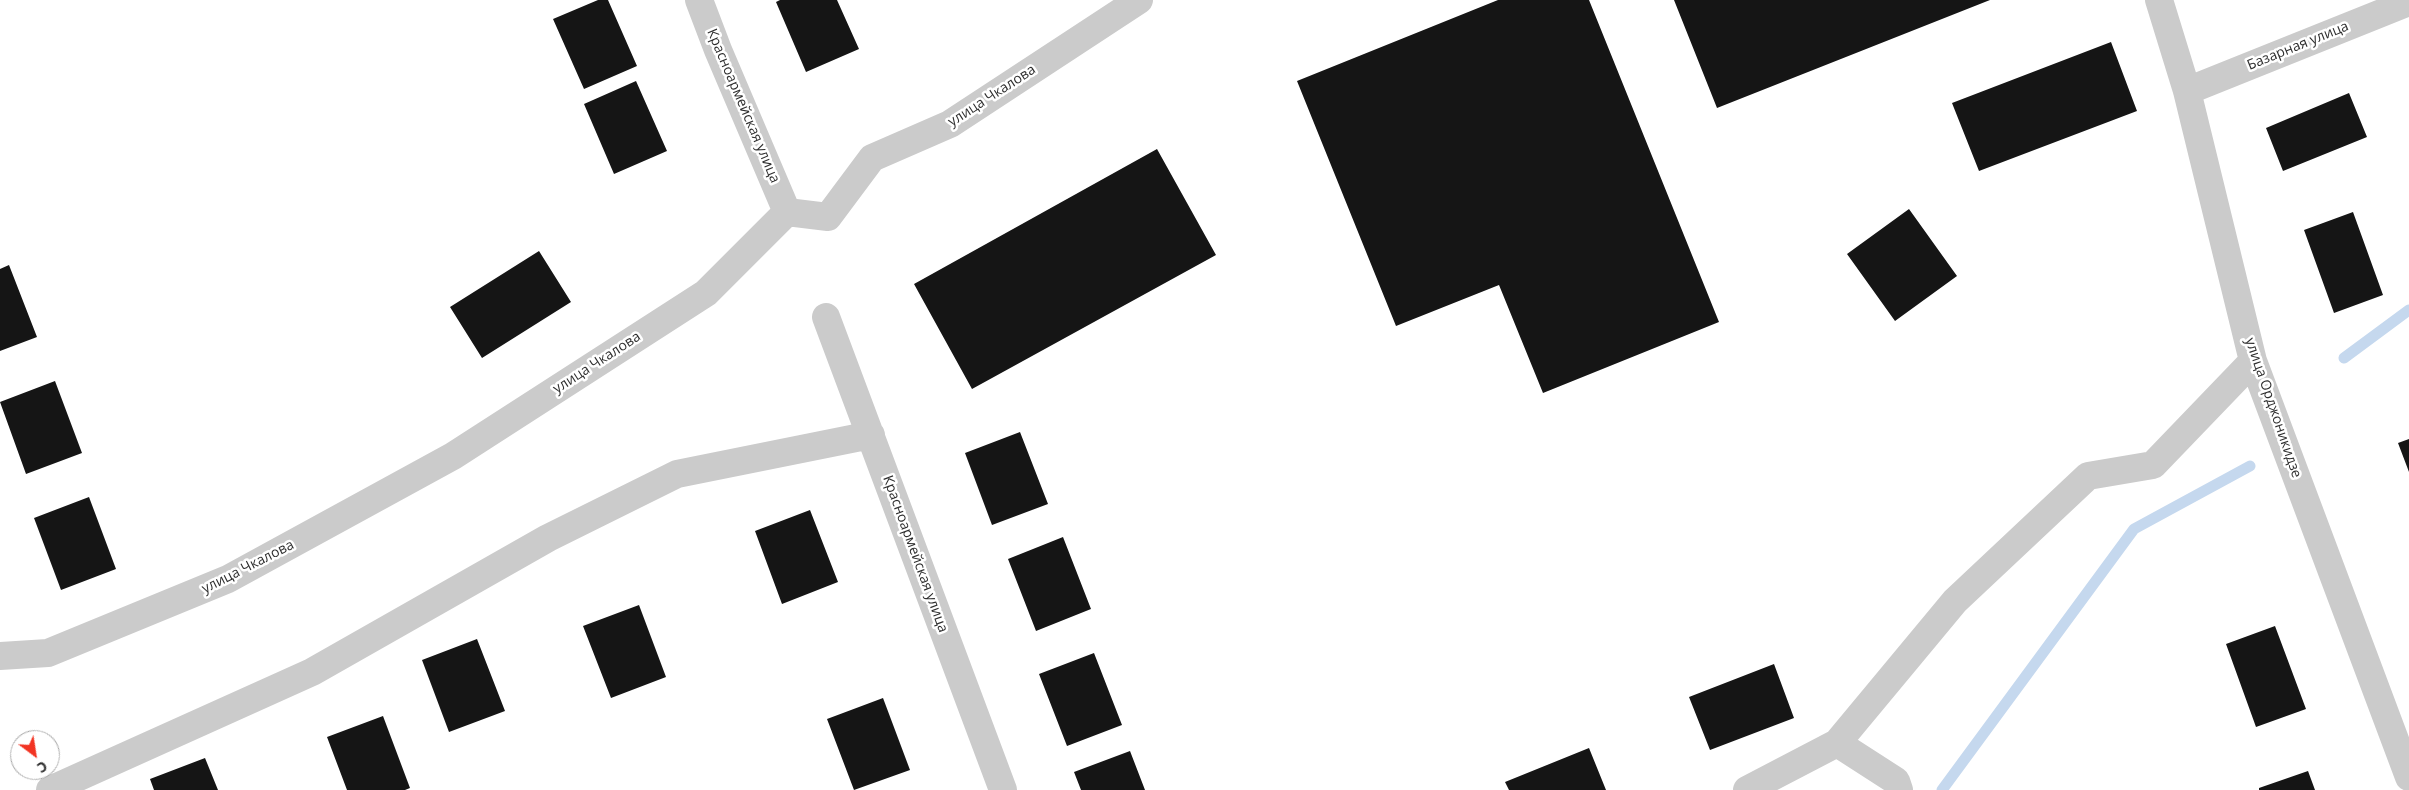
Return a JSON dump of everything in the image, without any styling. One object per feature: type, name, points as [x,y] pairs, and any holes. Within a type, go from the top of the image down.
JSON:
[{"type":"street","name":"Красноармейская улица","points":[[699,0],[718,50],[787,212]]},
{"type":"street","name":"улица Чкалова","points":[[0,656],[48,653],[228,579],[453,456],[706,293],[787,212],[828,218],[872,158],[950,124],[1139,0]]},
{"type":"street","name":"улица Орджоникидзе","points":[[2159,0],[2187,91],[2253,361],[2409,777]]},
{"type":"street","name":"Базарная улица","points":[[2187,91],[2409,2]]},
{"type":"street","name":"Красноармейская улица","points":[[826,317],[1003,790]]},
{"type":"street","points":[[1747,790],[1837,743],[1955,601],[2088,476],[2153,465],[2253,361]]},
{"type":"street","points":[[50,790],[312,672],[548,538],[677,474],[871,435]]},
{"type":"street","points":[[1837,743],[1896,781],[1899,790]]},
{"type":"building","points":[[598,0],[608,0],[637,66],[584,89],[553,19]]},
{"type":"building","points":[[780,0],[837,0],[859,49],[806,72],[776,2]]},
{"type":"building","points":[[1498,0],[1589,0],[1719,322],[1543,393],[1499,285],[1396,326],[1297,81]]},
{"type":"building","points":[[1674,0],[1990,0],[1717,108]]},
{"type":"building","points":[[2111,42],[2137,111],[1979,171],[1952,103]]},
{"type":"building","points":[[636,81],[667,151],[614,174],[584,104]]},
{"type":"building","points":[[2349,93],[2367,137],[2283,171],[2266,128]]},
{"type":"building","points":[[1157,149],[1216,255],[972,389],[914,284]]},
{"type":"building","points":[[1909,209],[1957,276],[1895,321],[1847,254]]},
{"type":"building","points":[[2353,212],[2383,295],[2334,313],[2304,230]]},
{"type":"building","points":[[539,251],[571,302],[482,358],[450,307]]},
{"type":"building","points":[[9,265],[37,337],[0,351],[0,269]]},
{"type":"building","points":[[55,381],[82,453],[26,474],[0,402]]},
{"type":"building","points":[[1020,432],[1048,504],[992,525],[965,453]]},
{"type":"building","points":[[2409,439],[2409,472],[2398,443]]},
{"type":"building","points":[[89,497],[116,569],[61,590],[34,518]]},
{"type":"building","points":[[810,510],[838,582],[782,604],[755,531]]},
{"type":"building","points":[[1063,537],[1091,609],[1036,631],[1008,559]]},
{"type":"building","points":[[639,605],[666,677],[611,698],[583,626]]},
{"type":"building","points":[[2275,626],[2306,709],[2256,727],[2226,644]]},
{"type":"building","points":[[477,639],[505,711],[449,732],[422,660]]},
{"type":"building","points":[[1094,653],[1122,725],[1067,746],[1039,674]]},
{"type":"building","points":[[1774,664],[1794,718],[1710,750],[1689,697]]},
{"type":"building","points":[[883,698],[910,770],[854,790],[827,719]]},
{"type":"building","points":[[383,716],[410,788],[405,790],[347,790],[327,737]]},
{"type":"building","points":[[1589,748],[1606,790],[1509,790],[1505,782]]},
{"type":"building","points":[[1130,751],[1145,790],[1081,790],[1074,772]]},
{"type":"building","points":[[205,758],[218,790],[154,790],[150,779]]},
{"type":"building","points":[[2308,771],[2315,790],[2259,790],[2259,788]]},
{"type":"waterway","points":[[2344,358],[2409,310]]},
{"type":"waterway","points":[[1942,790],[2134,529],[2250,466]]}]
